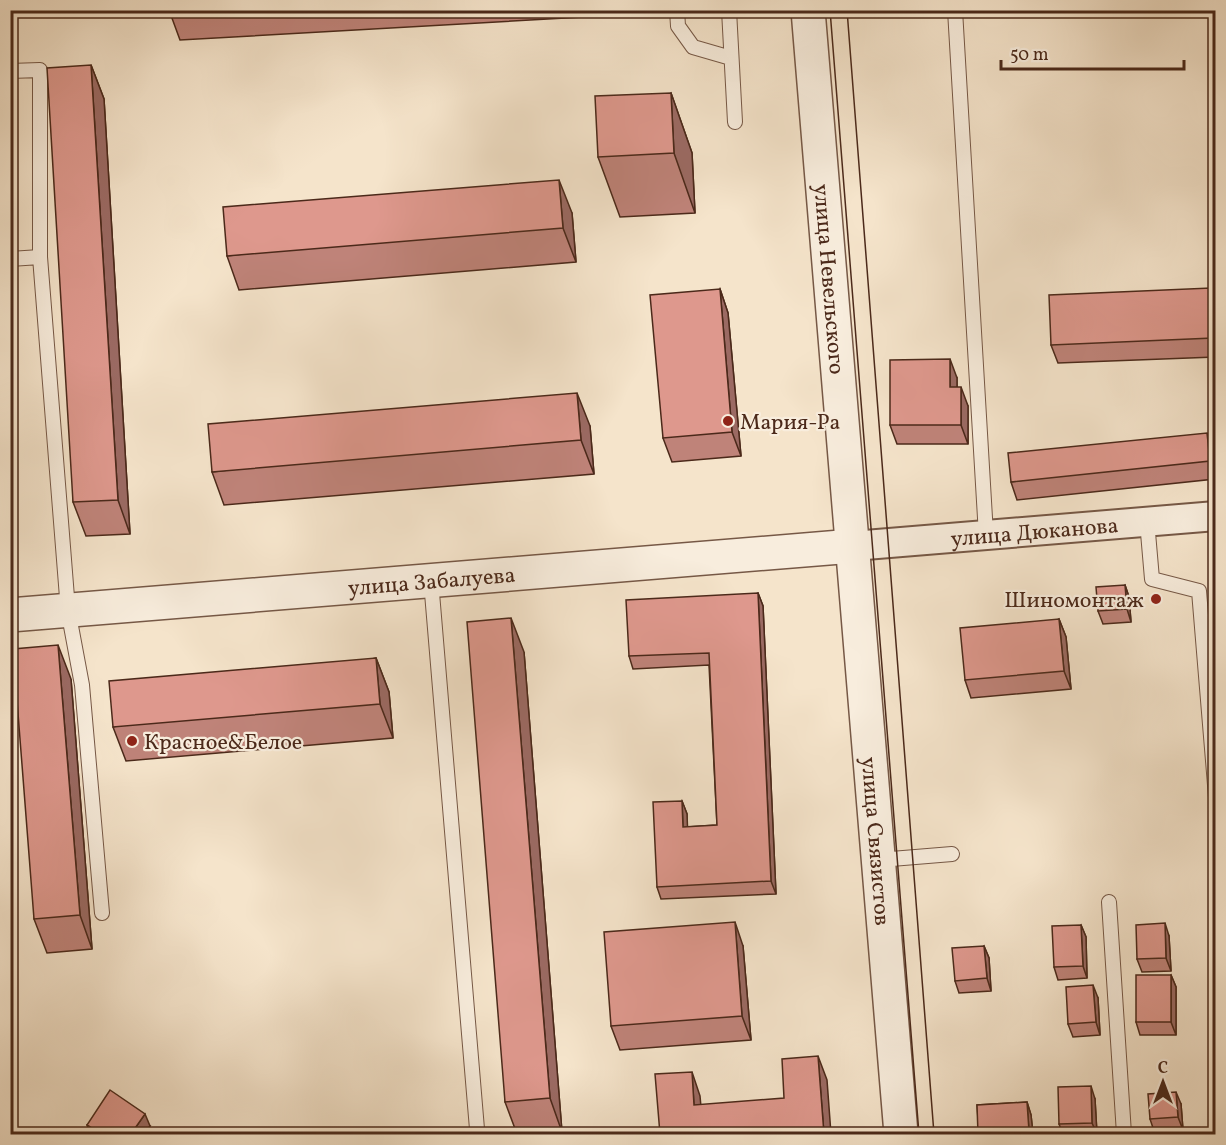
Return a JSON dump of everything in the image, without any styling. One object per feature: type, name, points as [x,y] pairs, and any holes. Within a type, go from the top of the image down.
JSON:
[{"type":"street","name":"улица Невельского","points":[[808,10],[853,546]]},
{"type":"street","name":"улица Дюканова","points":[[853,546],[1215,516]]},
{"type":"street","name":"улица Забалуева","points":[[10,615],[853,546]]},
{"type":"street","name":"улица Связистов","points":[[853,546],[901,1134]]},
{"type":"lane","points":[[677,10],[678,26],[693,47],[731,58]]},
{"type":"lane","points":[[729,10],[735,122]]},
{"type":"lane","points":[[955,10],[986,535]]},
{"type":"lane","points":[[10,71],[40,70],[40,257],[68,610],[82,685],[102,913]]},
{"type":"lane","points":[[10,259],[40,257]]},
{"type":"lane","points":[[1147,521],[1152,579],[1199,591],[1215,797]]},
{"type":"lane","points":[[431,581],[477,1129]]},
{"type":"lane","points":[[879,860],[952,854]]},
{"type":"lane","points":[[1109,902],[1124,1134]]},
{"type":"building","points":[[91,65],[118,500],[73,502],[47,68]]},
{"type":"building","points":[[671,93],[674,153],[598,157],[595,96]]},
{"type":"building","points":[[559,180],[563,228],[227,256],[223,207]]},
{"type":"building","points":[[1211,288],[1213,338],[1051,345],[1049,295]]},
{"type":"building","points":[[720,289],[732,432],[663,438],[650,295]]},
{"type":"building","points":[[950,359],[950,387],[961,387],[961,425],[890,425],[890,360]]},
{"type":"building","points":[[577,393],[581,440],[212,472],[208,424]]},
{"type":"building","points":[[1207,433],[1210,461],[1011,482],[1008,453]]},
{"type":"building","points":[[1125,585],[1127,609],[1098,611],[1096,587]]},
{"type":"building","points":[[758,593],[771,881],[657,887],[653,802],[682,801],[683,827],[717,825],[709,653],[629,656],[626,600]]},
{"type":"building","points":[[511,618],[550,1098],[505,1102],[467,622]]},
{"type":"building","points":[[1059,619],[1064,671],[965,680],[960,628]]},
{"type":"building","points":[[58,645],[80,915],[34,919],[13,649]]},
{"type":"building","points":[[376,658],[380,704],[113,727],[109,681]]},
{"type":"building","points":[[735,922],[742,1016],[611,1026],[604,932]]},
{"type":"building","points":[[1165,923],[1166,958],[1137,959],[1136,925]]},
{"type":"building","points":[[1081,925],[1083,966],[1054,967],[1052,926]]},
{"type":"building","points":[[984,946],[987,978],[955,981],[952,948]]},
{"type":"building","points":[[1136,975],[1171,975],[1171,1022],[1136,1022]]},
{"type":"building","points":[[1093,985],[1096,1022],[1068,1024],[1066,987]]},
{"type":"building","points":[[818,1056],[824,1134],[660,1134],[655,1074],[692,1072],[694,1105],[784,1098],[782,1059]]},
{"type":"building","points":[[1091,1086],[1092,1123],[1059,1124],[1058,1087]]},
{"type":"building","points":[[110,1090],[145,1114],[131,1134],[101,1134],[87,1125]]},
{"type":"building","points":[[1176,1092],[1178,1117],[1150,1119],[1148,1094]]},
{"type":"building","points":[[1027,1102],[1029,1131],[978,1134],[977,1105]]},
{"type":"tram line","points":[[830,10],[919,1134]]},
{"type":"tram line","points":[[847,10],[934,1134]]},
{"type":"place","name":"Мария-Ра","points":[[728,421]]},
{"type":"place","name":"Шиномонтаж","points":[[1156,599]]},
{"type":"place","name":"Красное&Белое","points":[[132,741]]}]
